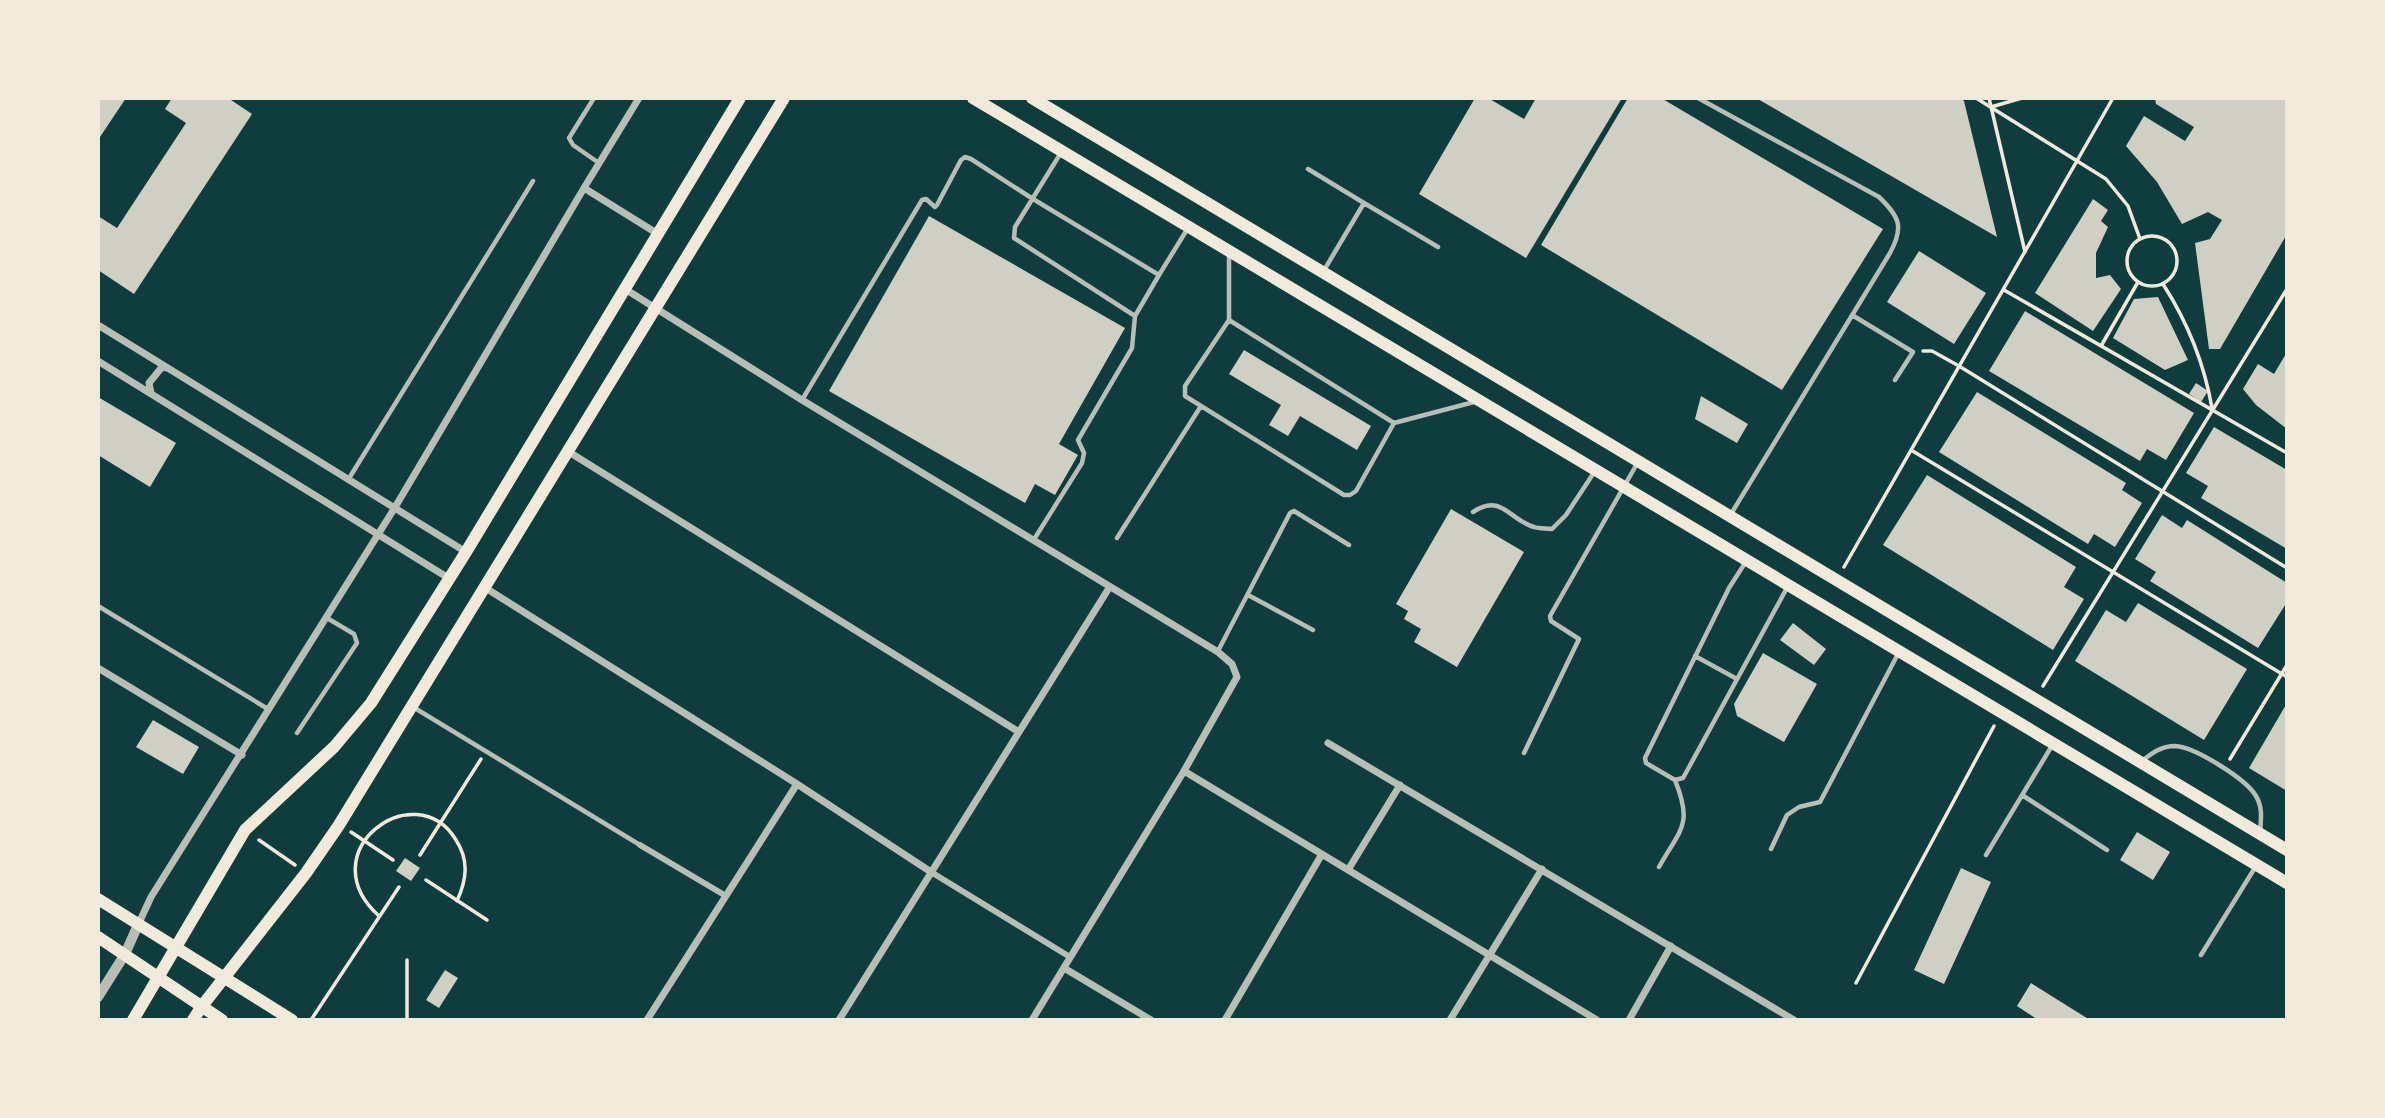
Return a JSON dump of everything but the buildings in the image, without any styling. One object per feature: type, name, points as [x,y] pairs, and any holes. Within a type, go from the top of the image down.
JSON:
[{"type":"main road","points":[[133,1020],[245,830],[353,726],[371,703],[450,579],[740,98]]},
{"type":"main road","points":[[193,1020],[306,873],[339,825],[784,98]]},
{"type":"main road","points":[[973,98],[2287,883]]},
{"type":"main road","points":[[1031,98],[2287,850]]},
{"type":"main road","points":[[98,899],[292,1020]]},
{"type":"main road","points":[[98,937],[222,1020]]},
{"type":"street","points":[[98,997],[125,954],[151,897],[394,509],[639,98]]},
{"type":"street","points":[[584,188],[659,233]]},
{"type":"street","points":[[625,289],[802,401],[1218,652],[1232,664],[1237,677],[1184,771],[1032,1020]]},
{"type":"street","points":[[98,325],[466,552]]},
{"type":"street","points":[[98,361],[450,579]]},
{"type":"street","points":[[151,394],[149,383],[153,375],[162,367],[169,369]]},
{"type":"street","points":[[569,452],[1019,732]]},
{"type":"street","points":[[484,587],[797,784],[931,872],[1070,957]]},
{"type":"street","points":[[839,1020],[1109,588]]},
{"type":"street","points":[[98,668],[242,755]]},
{"type":"street","points":[[1328,743],[1794,1020]]},
{"type":"street","points":[[1184,771],[1597,1020]]},
{"type":"street","points":[[647,1020],[797,784]]},
{"type":"street","points":[[1348,870],[1400,785]]},
{"type":"street","points":[[640,845],[726,897]]},
{"type":"street","points":[[1225,1020],[1322,854]]},
{"type":"street","points":[[1450,1020],[1542,869]]},
{"type":"street","points":[[1629,1020],[1671,946]]},
{"type":"street","points":[[1064,968],[1151,1020]]},
{"type":"lane","points":[[594,98],[569,138],[573,145],[599,163]]},
{"type":"lane","points":[[1698,98],[1879,197],[1894,212],[1899,225],[1897,239],[1730,516]]},
{"type":"lane","points":[[1062,151],[1015,227],[1014,238],[1135,316]]},
{"type":"lane","points":[[802,401],[922,200],[926,199],[937,205],[965,157],[1159,275]]},
{"type":"lane","points":[[1307,169],[1438,247]]},
{"type":"lane","points":[[348,480],[533,181]]},
{"type":"lane","points":[[1322,272],[1364,203]]},
{"type":"lane","points":[[1033,541],[1082,463],[1084,453],[1078,440],[1132,348],[1135,316],[1189,227]]},
{"type":"lane","points":[[1229,251],[1230,320],[1185,386],[1185,396],[1344,495],[1356,491],[1394,423],[1480,401]]},
{"type":"lane","points":[[1852,315],[1913,352],[1895,380]]},
{"type":"lane","points":[[1230,320],[1394,423]]},
{"type":"lane","points":[[1117,538],[1201,406]]},
{"type":"lane","points":[[1524,753],[1580,639],[1555,625],[1550,616],[1638,461]]},
{"type":"lane","points":[[1473,512],[1484,505],[1497,505],[1534,527],[1552,529],[1566,515],[1595,470]]},
{"type":"lane","points":[[1218,652],[1287,518],[1294,511],[1349,545]]},
{"type":"lane","points":[[1659,867],[1685,821],[1684,803],[1675,780],[1646,763],[1645,758],[1729,588],[1747,561]]},
{"type":"lane","points":[[1675,780],[1683,778],[1788,585]]},
{"type":"lane","points":[[1248,595],[1313,630]]},
{"type":"lane","points":[[98,606],[270,710]]},
{"type":"lane","points":[[297,733],[357,643],[354,634],[327,618]]},
{"type":"lane","points":[[1771,849],[1787,815],[1798,807],[1820,802],[1899,651]]},
{"type":"lane","points":[[1695,656],[1738,679]]},
{"type":"lane","points":[[412,706],[640,845]]},
{"type":"lane","points":[[1986,855],[2054,744]]},
{"type":"lane","points":[[2141,762],[2157,750],[2172,746],[2189,748],[2248,785],[2257,798],[2262,813],[2260,834]]},
{"type":"lane","points":[[2022,795],[2107,850]]},
{"type":"lane","points":[[2201,955],[2256,865]]},
{"type":"path","points":[[1976,98],[2106,179],[2118,191],[2132,214],[2140,239]]},
{"type":"path","points":[[1989,98],[2025,252]]},
{"type":"path","points":[[1991,107],[2022,98]]},
{"type":"path","points":[[1836,580],[2113,98]]},
{"type":"path","points":[[2149,236],[2165,240],[2176,254],[2175,271],[2163,284],[2155,286],[2138,282],[2132,276],[2127,260],[2129,251],[2140,239],[2149,236]]},
{"type":"path","points":[[2101,345],[2138,282]]},
{"type":"path","points":[[2163,284],[2196,344],[2213,410]]},
{"type":"path","points":[[2003,289],[2287,453]]},
{"type":"path","points":[[2035,699],[2287,289]]},
{"type":"path","points":[[1913,352],[1932,351],[1959,366],[2287,568]]},
{"type":"path","points":[[1911,450],[2287,677]]},
{"type":"path","points":[[2223,769],[2287,665]]},
{"type":"path","points":[[1856,983],[2002,713]]},
{"type":"path","points":[[420,855],[487,751]]},
{"type":"path","points":[[379,916],[368,906],[359,891],[355,874],[356,856],[363,841],[375,827],[398,817],[425,817],[440,824],[453,836],[462,850],[466,868],[464,885],[457,901]]},
{"type":"path","points":[[339,825],[393,860]]},
{"type":"path","points":[[245,830],[306,873]]},
{"type":"path","points":[[426,880],[487,920]]},
{"type":"path","points":[[311,1020],[399,887]]},
{"type":"path","points":[[407,960],[407,1020]]}]
